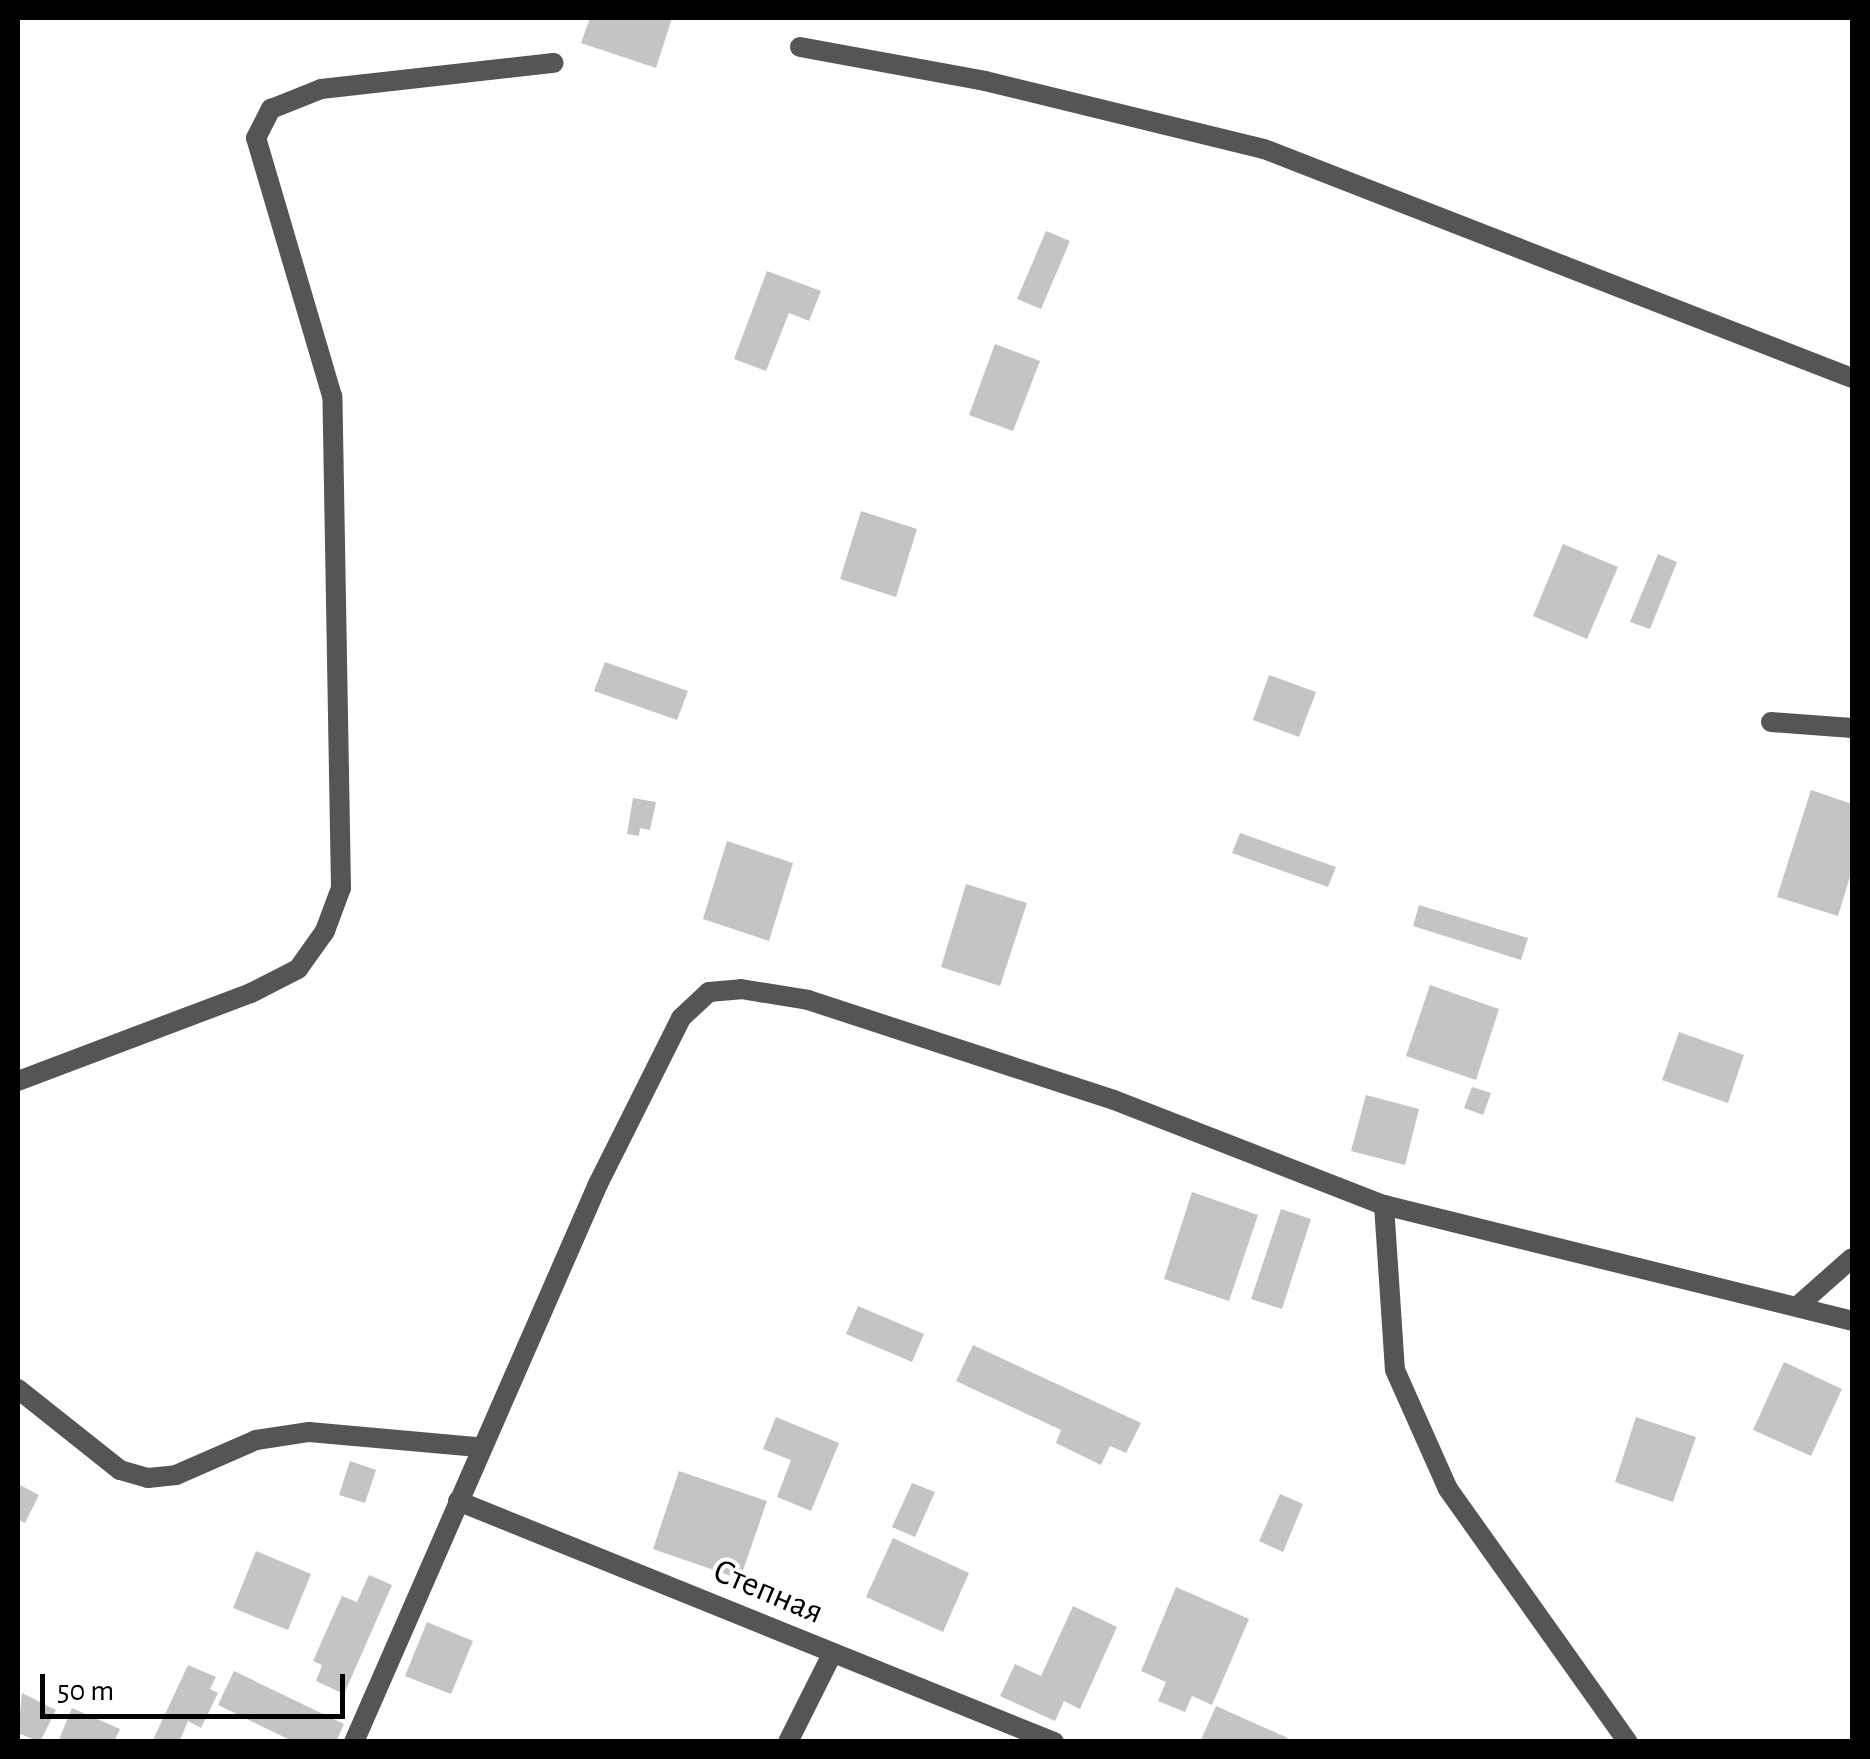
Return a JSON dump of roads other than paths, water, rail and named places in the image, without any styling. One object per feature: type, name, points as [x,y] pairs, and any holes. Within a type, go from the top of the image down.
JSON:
[{"type":"street","points":[[800,47],[985,81],[1264,149],[1852,378]]},
{"type":"street","points":[[18,1081],[251,993],[298,969],[325,930],[342,888],[332,396],[256,138],[271,109],[321,89],[554,63]]},
{"type":"street","points":[[1771,722],[1852,728]]},
{"type":"street","points":[[354,1742],[478,1447],[662,1054],[682,1018],[709,992],[741,990],[808,1000],[943,1041],[1384,1205],[1800,1304],[1852,1321]]},
{"type":"street","points":[[1384,1205],[1395,1370],[1448,1489],[1628,1742]]},
{"type":"street","points":[[1800,1304],[1852,1258]]},
{"type":"street","points":[[18,1389],[120,1470],[148,1478],[176,1474],[256,1440],[309,1432],[478,1447]]},
{"type":"street","name":"Степная","points":[[458,1501],[1054,1742]]},
{"type":"street","points":[[788,1742],[832,1654]]}]
